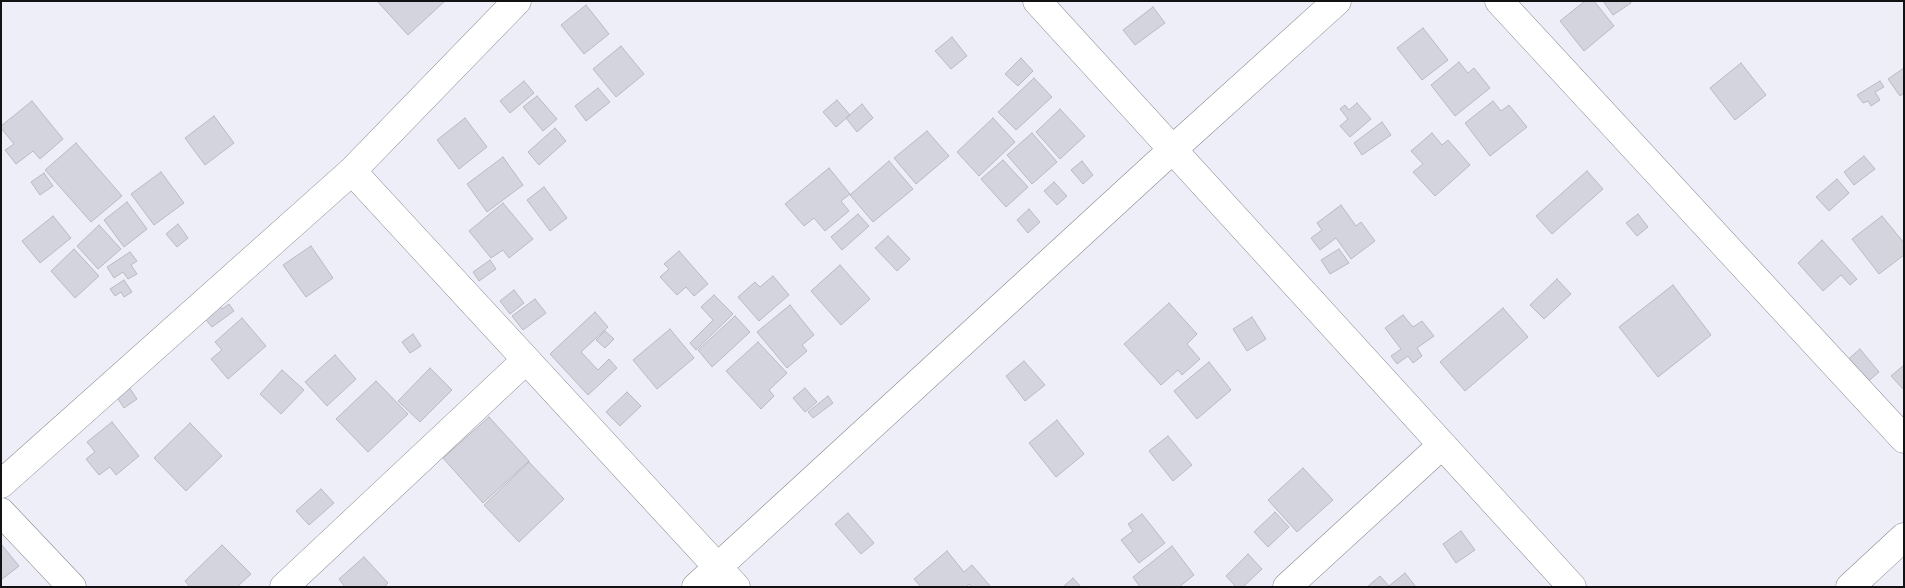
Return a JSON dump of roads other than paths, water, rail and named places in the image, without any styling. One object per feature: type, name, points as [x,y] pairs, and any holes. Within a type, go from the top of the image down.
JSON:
[{"type":"street","points":[[1,484],[352,171],[517,1]]},
{"type":"street","points":[[1037,1],[1572,587]]},
{"type":"street","points":[[696,587],[1337,1]]},
{"type":"street","points":[[1499,1],[1904,439]]},
{"type":"street","points":[[352,171],[736,587]]},
{"type":"street","points":[[284,587],[526,360]]},
{"type":"street","points":[[1287,587],[1442,445]]},
{"type":"street","points":[[1,512],[72,587]]},
{"type":"street","points":[[1850,587],[1904,537]]}]
